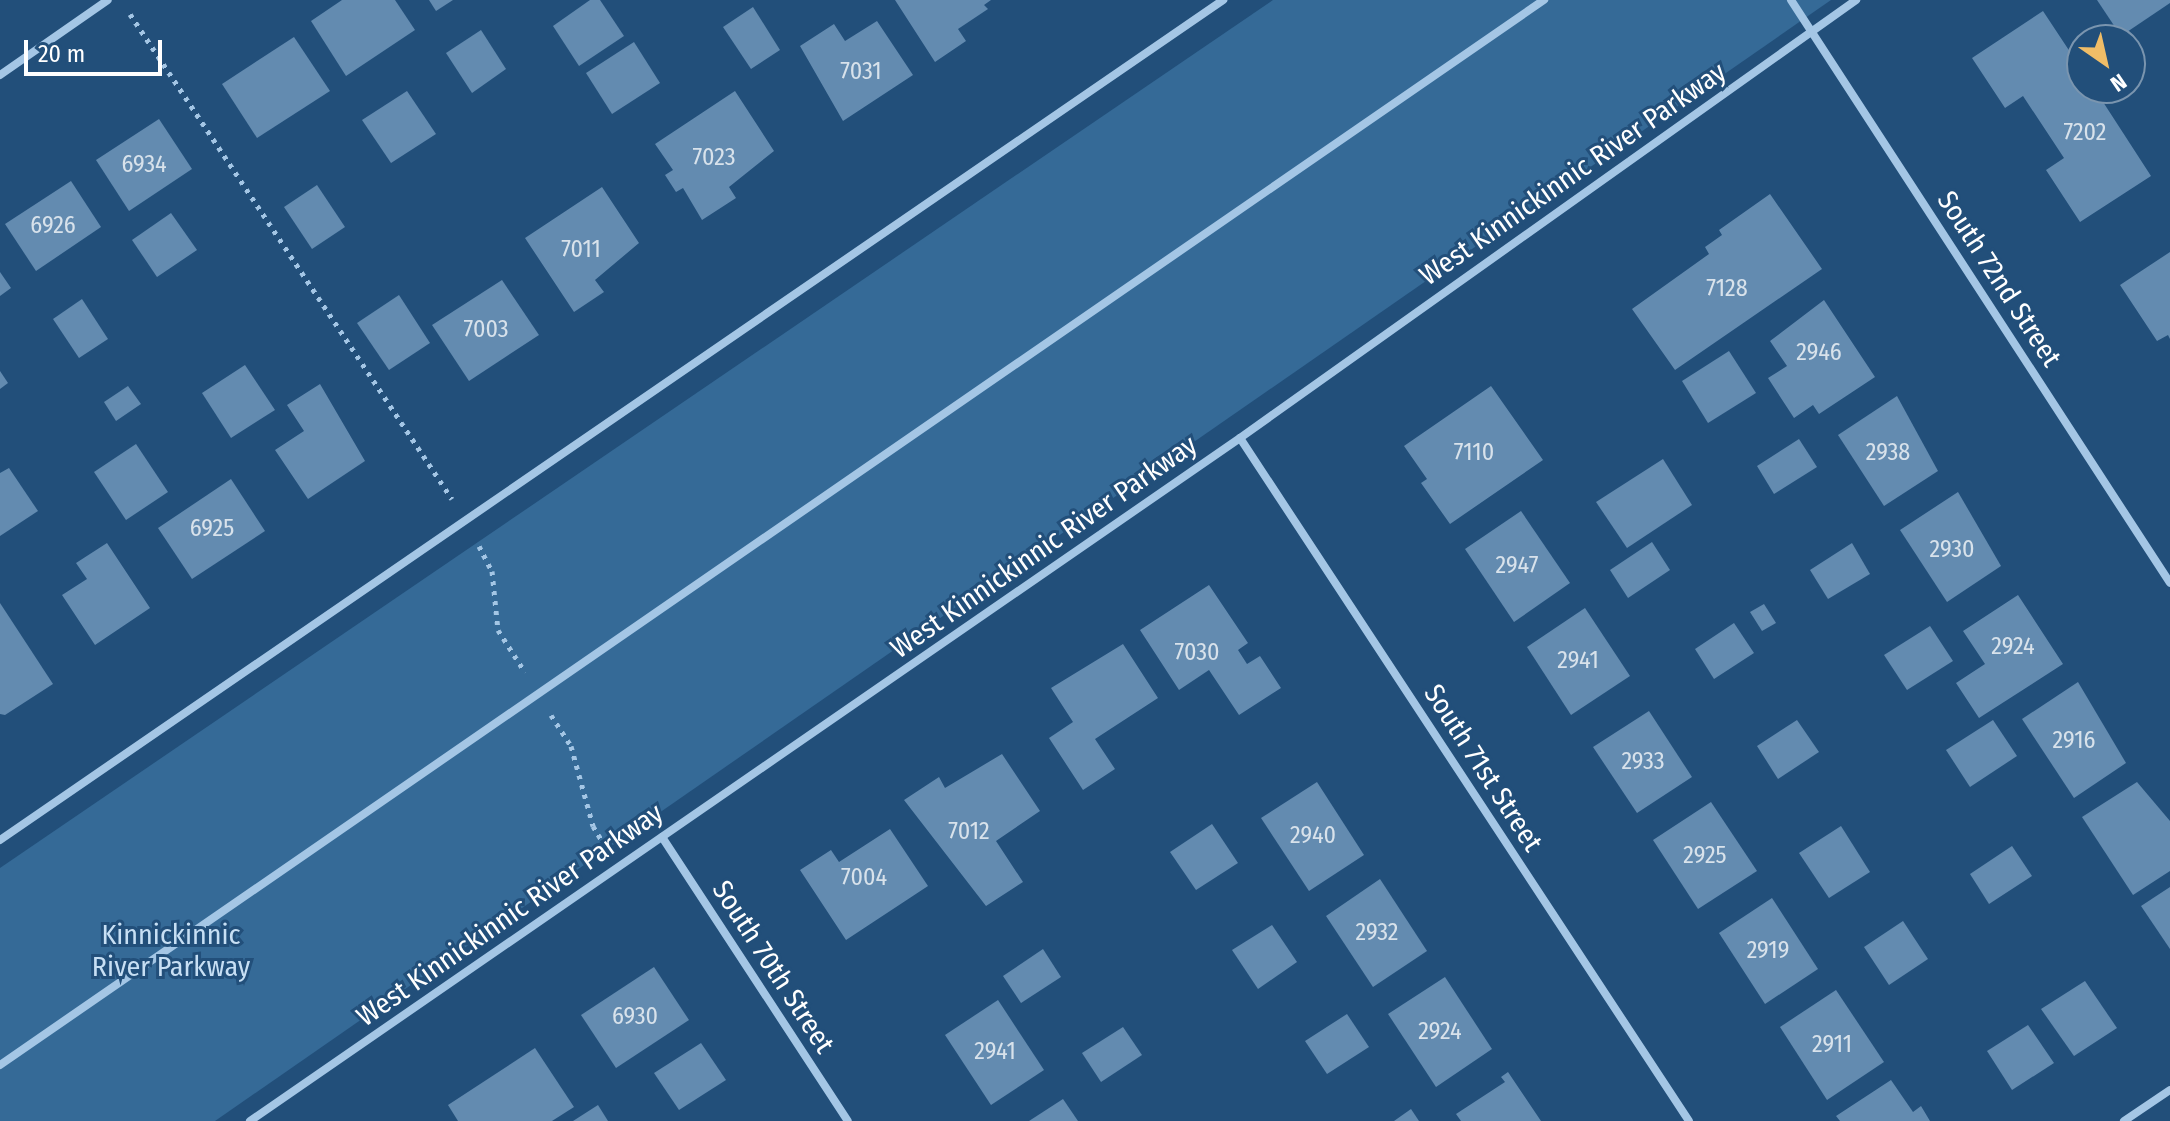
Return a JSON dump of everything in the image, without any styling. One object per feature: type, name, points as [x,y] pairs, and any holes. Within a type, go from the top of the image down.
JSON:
[{"type":"street","points":[[0,75],[108,0]]},
{"type":"street","points":[[0,840],[1223,0]]},
{"type":"street","points":[[0,1065],[1544,0]]},
{"type":"street","name":"South 72nd Street","points":[[1791,0],[2170,583]]},
{"type":"street","name":"West Kinnickinnic River Parkway","points":[[250,1121],[1240,438],[1856,0]]},
{"type":"street","name":"South 71st Street","points":[[1240,438],[1689,1121]]},
{"type":"street","name":"South 70th Street","points":[[662,837],[848,1121]]},
{"type":"street","points":[[2124,1121],[2170,1090]]},
{"type":"path","points":[[121,0],[465,519]]},
{"type":"green space","name":"Kinnickinnic River Parkway","points":[[1273,0],[1831,0],[215,1121],[0,1121],[0,868]]},
{"type":"building","points":[[342,0],[395,0],[415,30],[346,76],[311,21]]},
{"type":"building","points":[[429,0],[453,0],[436,11]]},
{"type":"building","points":[[590,0],[600,0],[624,36],[579,66],[553,26]]},
{"type":"building","points":[[895,0],[991,0],[984,5],[988,9],[958,29],[966,41],[935,62]]},
{"type":"building","points":[[2097,0],[2170,0],[2139,24],[2113,24]]},
{"type":"building","points":[[753,7],[780,50],[751,69],[723,27]]},
{"type":"building","points":[[2043,11],[2066,46],[2066,104],[2104,104],[2151,176],[2080,222],[2046,170],[2064,158],[2023,96],[2005,108],[1972,58]]},
{"type":"building","points":[[877,21],[913,75],[843,121],[800,46],[834,24],[845,41]]},
{"type":"building","points":[[481,30],[506,69],[472,93],[446,53]]},
{"type":"building","points":[[294,37],[330,91],[257,138],[222,84]]},
{"type":"building","points":[[634,42],[660,83],[612,114],[586,73]]},
{"type":"building","points":[[407,91],[436,134],[391,163],[362,120]]},
{"type":"building","points":[[735,91],[774,151],[729,187],[736,198],[702,220],[683,188],[676,192],[665,175],[673,170],[655,144]]},
{"type":"building","points":[[159,119],[192,169],[129,211],[96,160]]},
{"type":"building","points":[[71,181],[101,227],[36,271],[5,224]]},
{"type":"building","points":[[317,185],[345,227],[312,249],[284,207]]},
{"type":"building","points":[[602,187],[639,243],[595,280],[604,292],[574,312],[525,238]]},
{"type":"building","points":[[1770,194],[1822,269],[1675,370],[1632,309],[1709,254],[1705,247],[1722,235],[1719,230]]},
{"type":"building","points":[[171,213],[197,250],[157,277],[132,240]]},
{"type":"building","points":[[2170,252],[2170,339],[2168,335],[2157,341],[2120,285]]},
{"type":"building","points":[[0,272],[11,288],[0,296]]},
{"type":"building","points":[[502,280],[539,335],[469,381],[432,325]]},
{"type":"building","points":[[399,295],[430,343],[389,370],[357,323]]},
{"type":"building","points":[[82,299],[108,339],[79,358],[53,319]]},
{"type":"building","points":[[1824,300],[1875,377],[1819,414],[1813,405],[1794,418],[1768,378],[1787,366],[1770,341]]},
{"type":"building","points":[[1729,351],[1756,393],[1708,423],[1682,381]]},
{"type":"building","points":[[245,365],[275,410],[231,438],[202,393]]},
{"type":"building","points":[[0,371],[8,383],[0,389]]},
{"type":"building","points":[[320,384],[365,461],[308,499],[275,450],[304,431],[287,405]]},
{"type":"building","points":[[128,386],[141,404],[116,421],[104,402]]},
{"type":"building","points":[[1491,386],[1543,460],[1450,524],[1421,483],[1427,479],[1404,446]]},
{"type":"building","points":[[1897,396],[1938,471],[1884,506],[1838,435]]},
{"type":"building","points":[[1799,439],[1817,467],[1774,494],[1757,466]]},
{"type":"building","points":[[136,444],[168,492],[126,520],[94,472]]},
{"type":"building","points":[[1663,459],[1692,505],[1627,548],[1596,502]]},
{"type":"building","points":[[9,468],[38,511],[0,536],[0,473]]},
{"type":"building","points":[[231,479],[265,531],[192,579],[158,528]]},
{"type":"building","points":[[1958,492],[2001,566],[1947,602],[1900,530]]},
{"type":"building","points":[[1521,511],[1570,583],[1514,622],[1465,549]]},
{"type":"building","points":[[1652,542],[1670,570],[1628,598],[1610,570]]},
{"type":"building","points":[[107,543],[150,608],[95,645],[62,595],[87,579],[76,563]]},
{"type":"building","points":[[1852,543],[1870,574],[1828,599],[1810,570]]},
{"type":"building","points":[[1209,585],[1248,643],[1238,650],[1247,664],[1260,656],[1281,688],[1239,715],[1209,670],[1179,690],[1140,630]]},
{"type":"building","points":[[2018,595],[2063,664],[1979,718],[1956,683],[1985,664],[1963,631]]},
{"type":"building","points":[[0,603],[53,684],[5,715],[0,714]]},
{"type":"building","points":[[1764,604],[1776,623],[1762,631],[1750,612]]},
{"type":"building","points":[[1585,608],[1630,676],[1571,715],[1527,647]]},
{"type":"building","points":[[1734,623],[1754,653],[1714,679],[1695,649]]},
{"type":"building","points":[[1930,626],[1953,661],[1907,690],[1884,655]]},
{"type":"building","points":[[1123,644],[1158,698],[1095,739],[1115,769],[1083,790],[1049,738],[1073,722],[1051,688]]},
{"type":"building","points":[[2078,682],[2126,763],[2074,798],[2022,719]]},
{"type":"building","points":[[1649,711],[1692,777],[1637,813],[1593,747]]},
{"type":"building","points":[[1797,720],[1819,752],[1778,779],[1757,746]]},
{"type":"building","points":[[1993,720],[2017,756],[1970,787],[1946,750]]},
{"type":"building","points":[[1002,754],[1040,811],[996,841],[1023,882],[986,906],[904,800],[939,777],[945,788]]},
{"type":"building","points":[[1317,782],[1364,855],[1309,891],[1261,818]]},
{"type":"building","points":[[2137,782],[2170,821],[2170,871],[2133,895],[2082,817]]},
{"type":"building","points":[[1711,802],[1757,871],[1698,909],[1653,840]]},
{"type":"building","points":[[1212,824],[1238,863],[1196,890],[1170,852]]},
{"type":"building","points":[[1841,826],[1870,872],[1829,898],[1799,853]]},
{"type":"building","points":[[890,829],[928,886],[846,940],[800,870],[831,850],[839,862]]},
{"type":"building","points":[[2012,846],[2032,876],[1989,904],[1970,874]]},
{"type":"building","points":[[1380,879],[1427,951],[1373,987],[1326,916]]},
{"type":"building","points":[[2170,887],[2170,949],[2141,906]]},
{"type":"building","points":[[1772,898],[1818,969],[1765,1004],[1719,933]]},
{"type":"building","points":[[1903,921],[1928,959],[1889,985],[1864,947]]},
{"type":"building","points":[[1272,925],[1297,962],[1258,989],[1232,950]]},
{"type":"building","points":[[1043,949],[1061,977],[1021,1003],[1003,976]]},
{"type":"building","points":[[654,967],[689,1020],[616,1068],[581,1015]]},
{"type":"building","points":[[1445,977],[1492,1049],[1436,1087],[1388,1014]]},
{"type":"building","points":[[2085,981],[2117,1028],[2074,1056],[2041,1009]]},
{"type":"building","points":[[1836,990],[1884,1062],[1827,1100],[1780,1027]]},
{"type":"building","points":[[998,1000],[1044,1070],[991,1105],[945,1035]]},
{"type":"building","points":[[1347,1014],[1369,1047],[1327,1074],[1305,1041]]},
{"type":"building","points":[[2028,1025],[2054,1063],[2012,1090],[1987,1051]]},
{"type":"building","points":[[1123,1027],[1142,1055],[1101,1082],[1082,1053]]},
{"type":"building","points":[[701,1043],[726,1080],[679,1110],[654,1073]]},
{"type":"building","points":[[535,1048],[574,1107],[552,1121],[458,1121],[448,1105]]},
{"type":"building","points":[[1508,1072],[1541,1121],[1461,1121],[1456,1114],[1505,1082],[1501,1077]]},
{"type":"building","points":[[1891,1080],[1913,1112],[1921,1106],[1930,1121],[1840,1121],[1836,1116]]},
{"type":"building","points":[[1063,1099],[1078,1121],[1029,1121]]},
{"type":"building","points":[[598,1105],[608,1121],[573,1121]]},
{"type":"building","points":[[1411,1109],[1419,1121],[1394,1121]]}]
